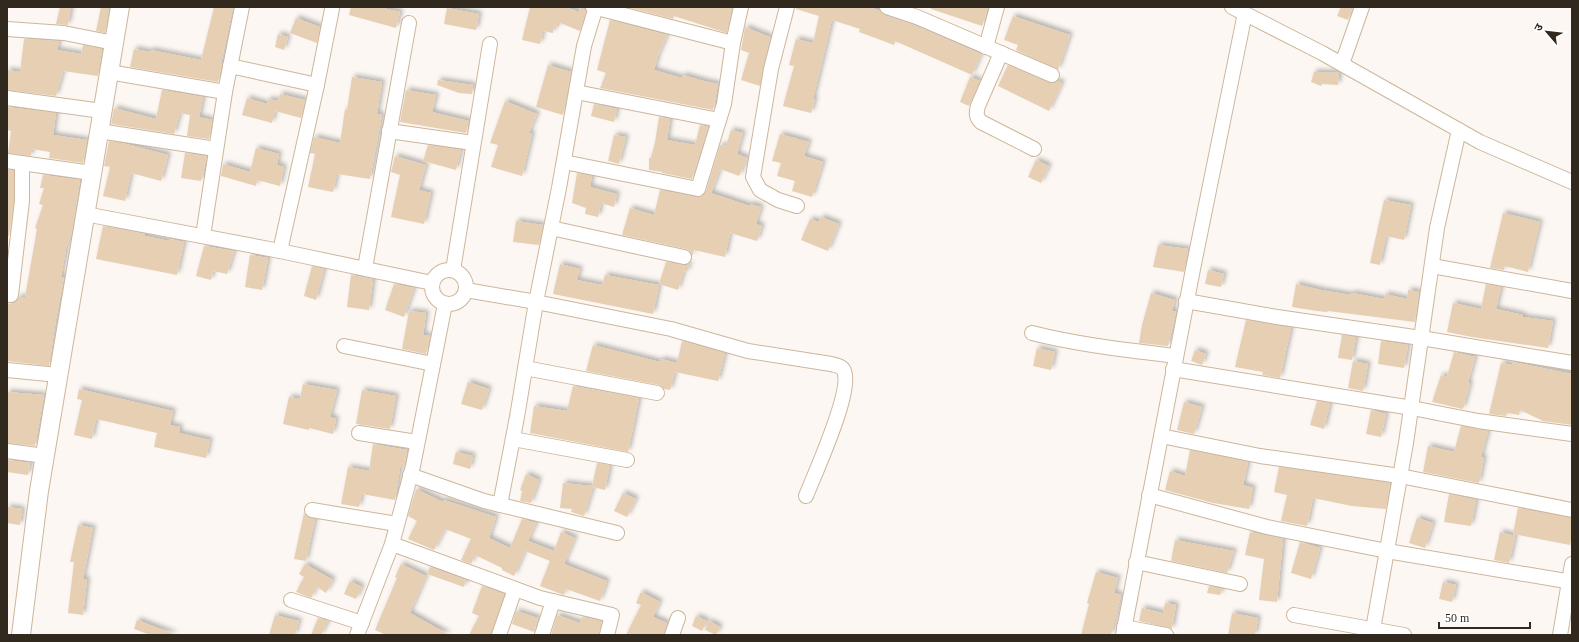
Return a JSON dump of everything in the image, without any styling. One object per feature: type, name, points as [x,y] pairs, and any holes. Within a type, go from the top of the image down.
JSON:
[{"type":"street","points":[[24,634],[44,456],[120,7]]},
{"type":"street","points":[[202,236],[224,92],[242,7]]},
{"type":"street","points":[[500,505],[513,439],[536,302],[564,162],[584,46],[595,7],[733,43]]},
{"type":"street","points":[[564,162],[698,189],[724,104],[733,43],[741,7]]},
{"type":"street","points":[[787,7],[771,69],[753,177],[760,190],[778,200],[797,206]]},
{"type":"street","points":[[887,7],[917,17],[1052,75]]},
{"type":"street","points":[[986,47],[997,7]]},
{"type":"street","points":[[1342,64],[1362,7]]},
{"type":"street","points":[[280,251],[317,85],[332,8]]},
{"type":"street","points":[[1166,635],[1123,631],[1175,362],[1238,10],[1342,64],[1480,142],[1572,182]]},
{"type":"street","points":[[365,268],[409,23]]},
{"type":"street","points":[[7,29],[64,33],[114,43]]},
{"type":"street","points":[[453,270],[490,44]]},
{"type":"street","points":[[1001,53],[978,106],[976,112],[978,118],[981,122],[1034,149]]},
{"type":"street","points":[[230,66],[317,85]]},
{"type":"street","points":[[109,72],[224,92]]},
{"type":"street","points":[[576,92],[719,120]]},
{"type":"street","points":[[7,98],[102,111]]},
{"type":"street","points":[[1372,632],[1412,408],[1437,228],[1459,130]]},
{"type":"street","points":[[99,131],[216,149]]},
{"type":"street","points":[[389,131],[474,143]]},
{"type":"street","points":[[7,161],[92,172]]},
{"type":"street","points":[[7,295],[11,295],[13,232],[22,201],[22,163]]},
{"type":"street","points":[[85,214],[280,251],[432,283]]},
{"type":"street","points":[[551,228],[684,257]]},
{"type":"street","points":[[1432,266],[1572,291]]},
{"type":"street","points":[[453,270],[462,275],[466,285],[466,290],[464,296],[456,303],[445,304],[436,298],[432,289],[432,283],[442,271],[453,270]]},
{"type":"street","points":[[466,290],[536,302],[671,329],[748,351],[831,364],[842,368],[844,371],[845,385],[837,418],[806,496]]},
{"type":"street","points":[[1186,301],[1277,317],[1422,338],[1572,363]]},
{"type":"street","points":[[291,600],[359,629],[392,544],[410,474],[445,304]]},
{"type":"street","points":[[1032,333],[1478,421],[1572,434]]},
{"type":"street","points":[[344,346],[433,364]]},
{"type":"street","points":[[525,368],[657,393]]},
{"type":"street","points":[[7,370],[58,375]]},
{"type":"street","points":[[359,433],[417,442]]},
{"type":"street","points":[[1161,436],[1260,456],[1400,476],[1572,510]]},
{"type":"street","points":[[513,439],[627,460]]},
{"type":"street","points":[[7,451],[44,456]]},
{"type":"street","points":[[410,474],[484,501],[617,533]]},
{"type":"street","points":[[1149,495],[1268,527],[1387,551],[1571,582]]},
{"type":"street","points":[[312,510],[397,524]]},
{"type":"street","points":[[392,544],[515,589],[553,601],[612,615],[607,635]]},
{"type":"street","points":[[1136,562],[1240,584]]},
{"type":"street","points":[[1560,635],[1571,582],[1572,564]]},
{"type":"street","points":[[499,635],[515,589]]},
{"type":"street","points":[[542,635],[553,601]]},
{"type":"street","points":[[1294,615],[1372,632],[1404,635]]},
{"type":"street","points":[[672,635],[678,618]]},
{"type":"building","points":[[60,7],[71,7],[68,25],[56,24]]},
{"type":"building","points":[[101,7],[109,7],[105,33],[96,31]]},
{"type":"building","points":[[214,7],[233,7],[218,82],[130,67],[134,49],[150,52],[151,50],[201,60]]},
{"type":"building","points":[[351,7],[378,7],[400,12],[396,28],[349,15]]},
{"type":"building","points":[[530,7],[565,7],[579,12],[580,8],[586,11],[580,31],[560,23],[559,27],[554,26],[553,33],[543,31],[540,44],[522,40]]},
{"type":"building","points":[[627,7],[732,7],[727,33],[674,16],[673,19]]},
{"type":"building","points":[[797,7],[870,7],[880,11],[884,15],[914,25],[981,54],[972,75],[895,41],[894,45],[859,32],[860,29],[832,20],[811,113],[783,106],[794,66],[789,65],[796,39],[813,43],[819,16],[796,9]]},
{"type":"building","points":[[931,7],[988,7],[982,26],[931,9]]},
{"type":"building","points":[[1341,7],[1353,7],[1348,20],[1337,16]]},
{"type":"building","points":[[447,8],[479,14],[476,30],[444,24]]},
{"type":"building","points":[[1013,16],[1070,35],[1058,70],[1016,50],[1018,45],[1004,40]]},
{"type":"building","points":[[296,18],[320,27],[317,43],[290,33]]},
{"type":"building","points":[[610,20],[667,35],[654,70],[682,78],[683,75],[718,84],[713,110],[600,88],[606,73],[597,70]]},
{"type":"building","points":[[745,27],[770,37],[760,86],[741,80],[749,53],[741,50]]},
{"type":"building","points":[[278,34],[288,37],[284,50],[275,47]]},
{"type":"building","points":[[24,39],[59,41],[57,50],[81,54],[83,45],[102,49],[98,76],[63,71],[56,96],[7,90],[7,70],[20,72]]},
{"type":"building","points":[[548,65],[571,72],[563,115],[536,107]]},
{"type":"building","points":[[1008,65],[1049,83],[1058,81],[1062,83],[1049,111],[998,86]]},
{"type":"building","points":[[1314,72],[1339,73],[1338,85],[1322,84],[1321,86],[1311,82]]},
{"type":"building","points":[[352,77],[382,82],[377,114],[382,115],[370,179],[337,174],[333,192],[308,187],[315,154],[310,153],[314,137],[340,143]]},
{"type":"building","points":[[970,77],[980,81],[969,106],[960,102]]},
{"type":"building","points":[[438,80],[473,85],[472,94],[459,93],[437,85]]},
{"type":"building","points":[[162,90],[203,97],[199,117],[180,113],[174,134],[111,124],[114,108],[156,119]]},
{"type":"building","points":[[406,90],[436,95],[432,112],[469,121],[466,133],[400,122]]},
{"type":"building","points":[[280,94],[305,100],[301,118],[275,111],[272,123],[242,115],[247,98],[267,104],[268,99],[278,101]]},
{"type":"building","points":[[505,101],[537,114],[529,133],[532,134],[522,176],[491,167],[498,145],[490,143]]},
{"type":"building","points":[[594,104],[617,109],[614,122],[591,116]]},
{"type":"building","points":[[7,107],[56,113],[53,135],[87,140],[83,163],[49,158],[50,152],[32,149],[31,156],[8,153],[11,131],[7,130]]},
{"type":"building","points":[[190,115],[212,120],[209,139],[187,136]]},
{"type":"building","points":[[659,117],[670,119],[667,140],[695,145],[700,125],[708,127],[692,179],[649,170],[649,158],[651,158],[655,142]]},
{"type":"building","points":[[731,130],[743,133],[737,154],[747,158],[739,176],[720,169],[711,193],[750,206],[750,204],[761,207],[756,224],[762,226],[757,241],[730,233],[725,257],[694,250],[692,257],[690,251],[686,249],[622,235],[630,208],[654,215],[660,190],[696,197],[704,195],[720,145],[726,146]]},
{"type":"building","points":[[780,134],[809,142],[804,156],[823,162],[812,197],[792,191],[795,181],[777,176],[781,163],[772,161]]},
{"type":"building","points":[[614,135],[626,137],[619,164],[608,161]]},
{"type":"building","points":[[109,141],[168,155],[161,181],[131,173],[125,201],[103,196],[110,167],[104,166]]},
{"type":"building","points":[[428,145],[461,150],[456,170],[423,161]]},
{"type":"building","points":[[256,148],[279,154],[277,165],[284,167],[280,186],[257,180],[256,186],[221,176],[223,164],[250,172]]},
{"type":"building","points":[[185,153],[207,156],[201,181],[181,178]]},
{"type":"building","points":[[395,156],[426,165],[419,190],[431,193],[424,224],[391,217],[400,175],[391,172]]},
{"type":"building","points":[[1036,160],[1049,166],[1041,183],[1028,177]]},
{"type":"building","points":[[7,170],[14,170],[14,200],[9,236],[7,236]]},
{"type":"building","points":[[577,173],[592,176],[590,187],[617,194],[614,207],[601,203],[598,217],[585,214],[586,208],[572,203]]},
{"type":"building","points":[[43,175],[80,180],[72,231],[66,249],[61,277],[64,277],[49,366],[7,361],[7,304],[15,303],[19,297],[25,297],[37,229],[35,228],[43,205],[39,204],[44,188],[40,188]]},
{"type":"building","points":[[1384,200],[1411,205],[1404,240],[1386,236],[1380,265],[1370,263]]},
{"type":"building","points":[[1503,213],[1540,222],[1528,272],[1505,266],[1504,270],[1490,268]]},
{"type":"building","points":[[821,217],[839,224],[828,251],[801,240],[810,219],[819,222]]},
{"type":"building","points":[[516,221],[543,225],[539,245],[513,242]]},
{"type":"building","points":[[103,226],[145,234],[145,236],[169,241],[170,239],[184,242],[177,275],[96,259]]},
{"type":"building","points":[[1158,245],[1188,249],[1184,272],[1153,267]]},
{"type":"building","points":[[204,246],[234,251],[227,274],[213,271],[211,280],[196,276]]},
{"type":"building","points":[[250,255],[268,258],[262,290],[245,287]]},
{"type":"building","points":[[666,262],[687,265],[690,262],[687,272],[684,271],[678,290],[659,284]]},
{"type":"building","points":[[560,264],[580,269],[577,280],[602,285],[605,275],[659,285],[653,314],[553,294]]},
{"type":"building","points":[[312,266],[324,269],[316,300],[304,296]]},
{"type":"building","points":[[1208,270],[1224,274],[1221,287],[1205,284]]},
{"type":"building","points":[[351,275],[373,279],[369,310],[347,307]]},
{"type":"building","points":[[394,284],[414,288],[404,317],[385,310]]},
{"type":"building","points":[[1296,284],[1321,290],[1351,295],[1352,293],[1384,299],[1385,294],[1407,299],[1408,290],[1419,292],[1415,322],[1292,307]]},
{"type":"building","points":[[1486,284],[1501,287],[1496,309],[1523,315],[1523,317],[1553,321],[1548,348],[1447,332],[1453,303],[1481,309]]},
{"type":"building","points":[[1151,293],[1175,300],[1172,311],[1176,312],[1168,346],[1139,343],[1142,325]]},
{"type":"building","points":[[409,311],[426,313],[423,335],[430,336],[426,354],[402,349]]},
{"type":"building","points":[[1246,320],[1291,328],[1280,378],[1262,375],[1263,372],[1235,367]]},
{"type":"building","points":[[1342,335],[1356,337],[1352,360],[1338,358]]},
{"type":"building","points":[[682,341],[725,353],[718,381],[675,372],[670,390],[664,389],[659,385],[586,371],[593,345],[660,362],[661,359],[677,363]]},
{"type":"building","points":[[1381,341],[1408,345],[1404,368],[1378,364]]},
{"type":"building","points":[[1037,348],[1055,352],[1051,370],[1033,366]]},
{"type":"building","points":[[1195,350],[1206,354],[1202,365],[1191,361]]},
{"type":"building","points":[[1454,352],[1475,357],[1463,409],[1432,402],[1441,375],[1447,377]]},
{"type":"building","points":[[1353,361],[1368,364],[1363,391],[1348,388]]},
{"type":"building","points":[[1513,362],[1572,374],[1572,425],[1543,421],[1520,410],[1519,415],[1507,413],[1506,416],[1489,414],[1501,363],[1512,365]]},
{"type":"building","points":[[468,382],[489,389],[482,410],[461,404]]},
{"type":"building","points":[[303,384],[337,390],[330,417],[336,419],[333,434],[283,424],[289,397],[300,399]]},
{"type":"building","points":[[573,386],[639,398],[628,452],[530,433],[534,406],[567,411]]},
{"type":"building","points":[[79,389],[173,411],[170,425],[180,427],[179,433],[210,440],[206,458],[154,447],[157,433],[96,419],[92,439],[74,435],[82,400],[77,399]]},
{"type":"building","points":[[362,390],[396,396],[390,429],[356,424]]},
{"type":"building","points":[[7,392],[44,395],[35,446],[7,443]]},
{"type":"building","points":[[1317,401],[1330,403],[1324,429],[1310,425]]},
{"type":"building","points":[[1184,402],[1202,407],[1194,434],[1177,430]]},
{"type":"building","points":[[1371,410],[1386,414],[1381,437],[1366,434]]},
{"type":"building","points":[[1461,426],[1488,431],[1481,457],[1484,458],[1479,483],[1423,472],[1428,446],[1454,452]]},
{"type":"building","points":[[373,444],[407,450],[404,468],[400,468],[395,500],[362,494],[359,507],[341,504],[348,467],[369,471]]},
{"type":"building","points":[[1190,450],[1248,462],[1243,485],[1253,488],[1249,509],[1213,503],[1165,490],[1170,471],[1185,476]]},
{"type":"building","points":[[456,452],[473,456],[470,469],[453,464]]},
{"type":"building","points":[[7,460],[30,463],[28,475],[7,472]]},
{"type":"building","points":[[597,463],[610,465],[605,490],[593,487],[584,516],[571,512],[572,509],[560,508],[563,483],[592,486]]},
{"type":"building","points":[[1279,467],[1390,483],[1386,509],[1352,506],[1313,498],[1307,526],[1281,521],[1287,495],[1274,492]]},
{"type":"building","points":[[526,474],[539,480],[531,503],[520,501],[522,491],[520,490]]},
{"type":"building","points":[[416,489],[443,502],[444,500],[496,517],[489,538],[510,548],[522,519],[536,523],[528,541],[554,551],[561,532],[575,538],[564,564],[607,581],[600,601],[566,589],[564,595],[540,586],[550,561],[525,551],[514,576],[502,570],[502,568],[475,555],[471,564],[461,560],[471,539],[445,529],[434,550],[408,539],[417,521],[408,516]]},
{"type":"building","points":[[623,493],[636,499],[627,517],[614,511]]},
{"type":"building","points":[[1449,494],[1476,500],[1471,526],[1444,522]]},
{"type":"building","points":[[7,507],[22,509],[20,525],[7,523]]},
{"type":"building","points":[[1518,508],[1572,518],[1572,535],[1570,545],[1513,534]]},
{"type":"building","points":[[304,513],[307,517],[315,519],[306,561],[294,559]]},
{"type":"building","points":[[1417,518],[1433,523],[1425,548],[1409,543]]},
{"type":"building","points":[[78,525],[93,528],[83,579],[87,579],[83,615],[68,613],[74,562],[70,562]]},
{"type":"building","points":[[1250,532],[1283,539],[1277,602],[1259,600],[1264,559],[1245,555]]},
{"type":"building","points":[[1500,532],[1515,536],[1509,563],[1494,560]]},
{"type":"building","points":[[1175,540],[1234,551],[1227,573],[1171,561]]},
{"type":"building","points":[[1300,542],[1320,548],[1311,579],[1291,573]]},
{"type":"building","points":[[305,564],[333,580],[326,593],[317,587],[311,598],[296,592],[304,577],[299,574]]},
{"type":"building","points":[[401,564],[426,576],[410,613],[449,635],[386,635],[375,630],[397,578],[395,577]]},
{"type":"building","points":[[430,567],[466,580],[464,587],[427,574]]},
{"type":"building","points":[[1096,572],[1118,578],[1114,593],[1121,595],[1111,635],[1081,635],[1089,604],[1087,603]]},
{"type":"building","points":[[350,581],[362,587],[356,599],[344,594]]},
{"type":"building","points":[[1443,582],[1456,585],[1452,602],[1439,599]]},
{"type":"building","points":[[482,586],[504,594],[491,635],[469,635],[479,616],[472,613]]},
{"type":"building","points":[[1209,586],[1222,589],[1220,595],[1207,593]]},
{"type":"building","points":[[641,592],[660,602],[653,617],[667,623],[664,635],[626,635],[641,605],[636,603]]},
{"type":"building","points":[[1165,603],[1176,605],[1172,629],[1139,621],[1142,608],[1163,613]]},
{"type":"building","points":[[516,611],[538,618],[534,632],[512,624]]},
{"type":"building","points":[[1232,613],[1258,618],[1255,635],[1228,635]]},
{"type":"building","points":[[275,615],[299,621],[295,635],[269,635]]},
{"type":"building","points":[[557,615],[580,623],[582,617],[602,621],[599,635],[551,635]]},
{"type":"building","points":[[696,616],[707,621],[702,631],[692,626]]},
{"type":"building","points":[[318,618],[328,621],[321,635],[311,635]]},
{"type":"building","points":[[137,620],[174,635],[150,635],[134,629]]},
{"type":"building","points":[[709,621],[720,627],[716,635],[705,630]]}]
